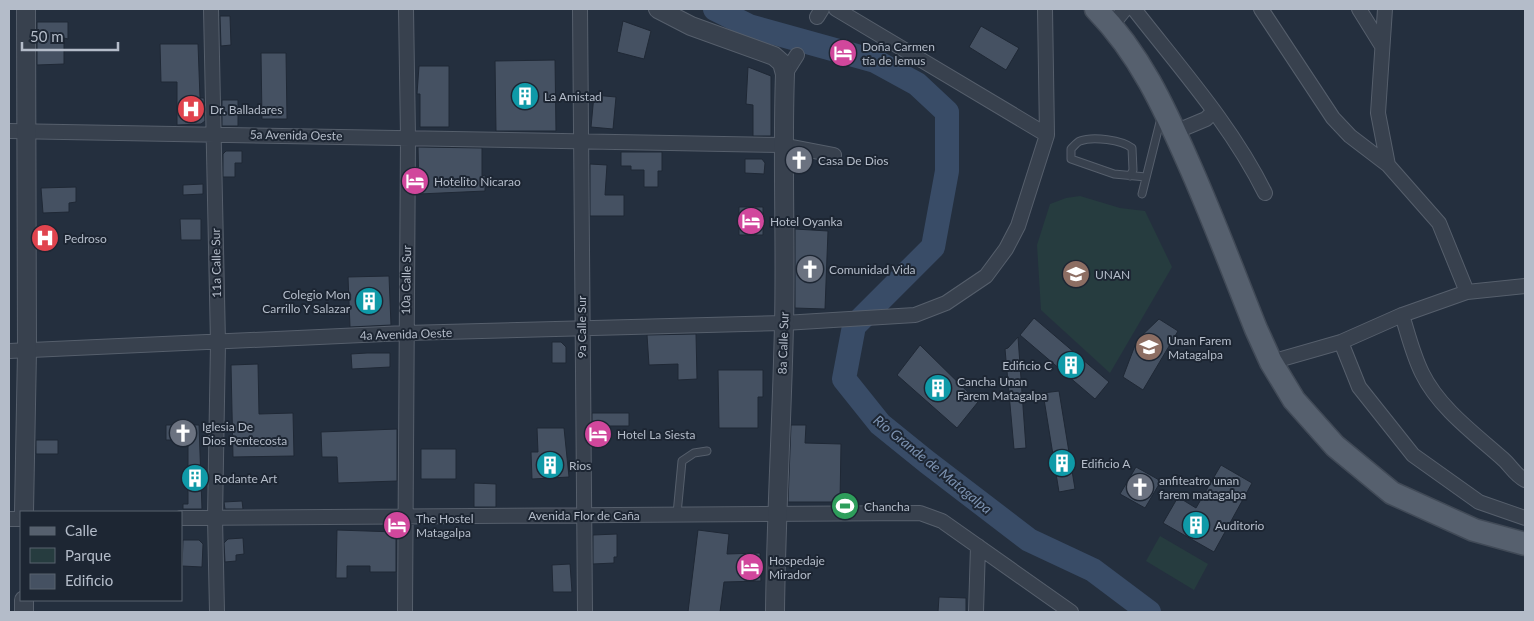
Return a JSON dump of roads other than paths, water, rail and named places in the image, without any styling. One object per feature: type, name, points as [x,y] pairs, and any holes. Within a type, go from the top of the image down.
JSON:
[{"type":"main road","points":[[1096,9],[1118,17],[1140,63],[1164,105],[1271,362],[1294,400],[1334,446],[1392,493],[1474,530],[1525,544]]},
{"type":"street","points":[[24,511],[28,131],[26,9]]},
{"type":"street","name":"11a Calle Sur","points":[[211,9],[218,343],[215,518],[217,612]]},
{"type":"street","name":"10a Calle Sur","points":[[405,612],[404,516],[408,137],[406,9]]},
{"type":"street","name":"9a Calle Sur","points":[[580,9],[582,140],[581,329],[585,612]]},
{"type":"street","points":[[658,9],[691,26],[774,56],[782,63],[785,74]]},
{"type":"street","points":[[836,9],[1047,136]]},
{"type":"street","name":"4a Avenida Oeste","points":[[9,351],[406,333],[784,323],[915,315],[946,303],[986,276],[1006,249],[1018,226],[1047,136],[1045,9]]},
{"type":"street","points":[[1134,9],[1238,146],[1264,194]]},
{"type":"street","points":[[1261,9],[1333,118],[1350,136],[1388,165],[1440,223],[1467,292]]},
{"type":"street","points":[[1359,9],[1382,46]]},
{"type":"street","points":[[1385,9],[1378,113],[1388,165]]},
{"type":"street","points":[[785,74],[797,56]]},
{"type":"street","name":"8a Calle Sur","points":[[775,612],[776,514],[784,323],[782,145],[785,74]]},
{"type":"street","points":[[1175,132],[1206,119],[1213,112]]},
{"type":"street","name":"5a Avenida Oeste","points":[[9,131],[782,145],[834,155]]},
{"type":"street","points":[[1271,362],[1341,342],[1402,315],[1467,292],[1525,286]]},
{"type":"street","points":[[1402,315],[1422,373],[1444,406],[1482,443],[1505,460],[1518,476],[1525,480]]},
{"type":"street","points":[[1341,342],[1359,387],[1413,455],[1479,502],[1525,518]]},
{"type":"street","name":"Avenida Flor de Caña","points":[[182,518],[920,513],[942,521],[1071,612]]},
{"type":"street","points":[[976,612],[978,546]]},
{"type":"lane","points":[[1142,194],[1164,105]]},
{"type":"lane","points":[[1130,176],[1133,170],[1132,148],[1127,144],[1095,139],[1079,141],[1072,149],[1071,159],[1114,174],[1130,176],[1146,177]]},
{"type":"lane","points":[[677,514],[682,461],[687,455],[707,451]]},
{"type":"waterway","name":"Río Grande de Matagalpa","points":[[715,9],[749,26],[875,61],[917,84],[947,112],[947,171],[933,247],[854,326],[844,379],[880,424],[1029,540],[1093,570],[1149,612]]},
{"type":"place","name":"Doña Carmen tía de lemus","points":[[843,53]]},
{"type":"place","name":"La Amistad","points":[[525,96]]},
{"type":"place","name":"Dr. Balladares","points":[[191,109]]},
{"type":"place","name":"Casa De Dios","points":[[799,160]]},
{"type":"place","name":"Hotelito Nicarao","points":[[415,181]]},
{"type":"place","name":"Hotel Oyanka","points":[[751,221]]},
{"type":"place","name":"Pedroso","points":[[45,238]]},
{"type":"place","name":"Comunidad Vida","points":[[810,269]]},
{"type":"place","name":"UNAN","points":[[1076,274]]},
{"type":"place","name":"Colegio Mon Carrillo Y Salazar","points":[[369,301]]},
{"type":"place","name":"Unan Farem Matagalpa","points":[[1149,347]]},
{"type":"place","name":"Edificio C","points":[[1071,365]]},
{"type":"place","name":"Cancha Unan Farem Matagalpa","points":[[938,388]]},
{"type":"place","name":"Iglesia De Dios Pentecosta","points":[[183,433]]},
{"type":"place","name":"Hotel La Siesta","points":[[598,434]]},
{"type":"place","name":"Edificio A","points":[[1062,463]]},
{"type":"place","name":"Rios","points":[[550,465]]},
{"type":"place","name":"Rodante Art","points":[[195,478]]},
{"type":"place","name":"anfiteatro unan farem matagalpa","points":[[1140,487]]},
{"type":"place","name":"Chancha","points":[[845,506]]},
{"type":"place","name":"The Hostel Matagalpa","points":[[397,525]]},
{"type":"place","name":"Auditorio","points":[[1196,525]]},
{"type":"place","name":"Hospedaje Mirador","points":[[750,567]]}]
